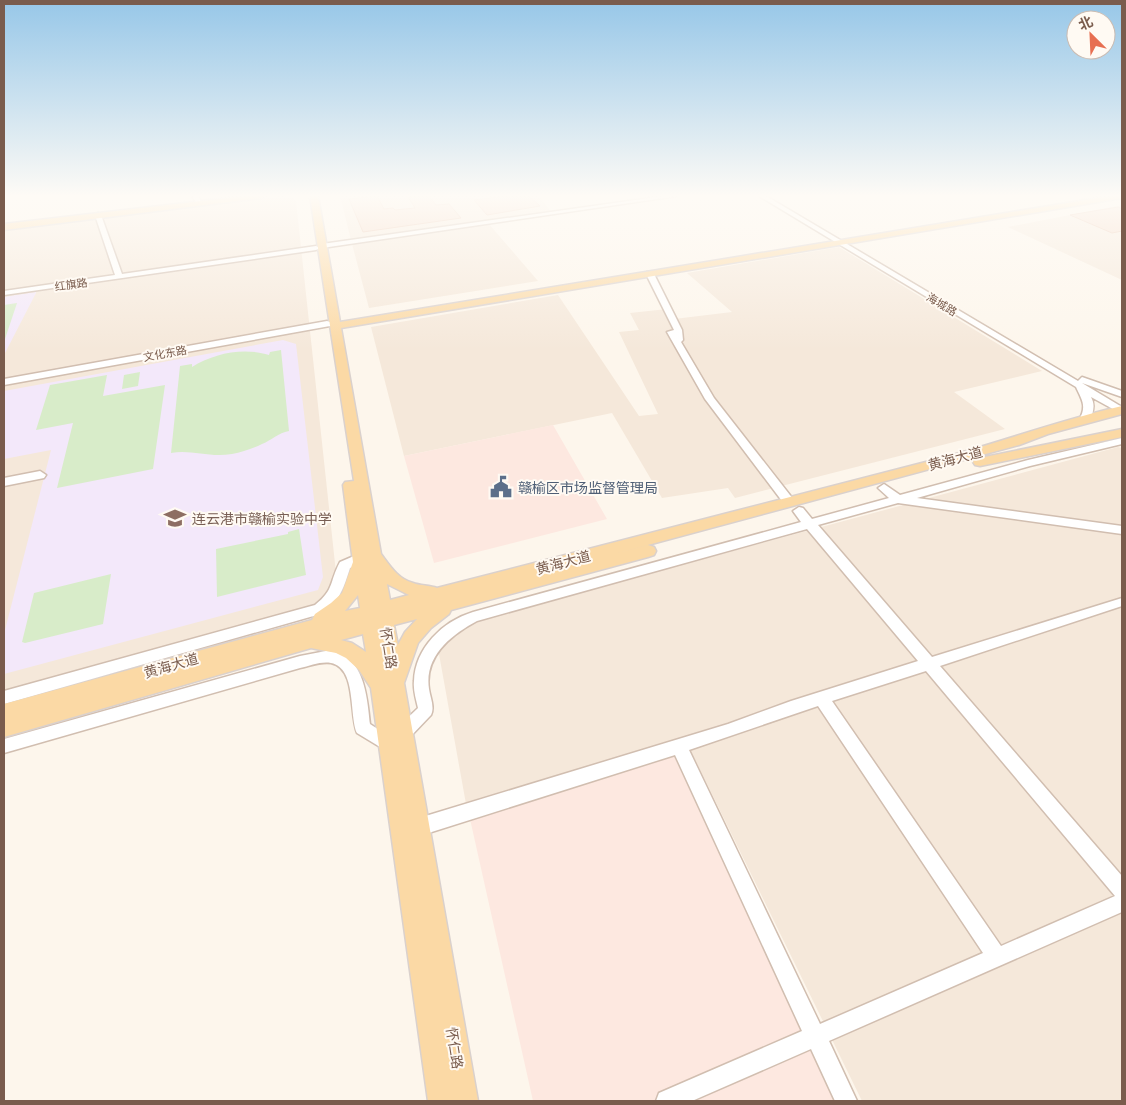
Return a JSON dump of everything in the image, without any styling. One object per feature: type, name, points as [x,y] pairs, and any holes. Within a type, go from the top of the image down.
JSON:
[{"type":"main road","name":"怀仁路","points":[[319,248],[389,690],[390,746],[443,1101]]},
{"type":"main road","points":[[332,325],[801,248]]},
{"type":"main road","points":[[332,325],[803,248]]},
{"type":"main road","name":"黄海大道","points":[[799,512],[958,458],[1084,420],[1122,404]]},
{"type":"main road","name":"黄海大道","points":[[4,713],[158,668],[308,634],[446,598],[799,512],[995,458],[1119,436]]},
{"type":"main road","points":[[367,556],[397,584],[446,598],[407,642],[389,690],[354,652],[308,634],[345,602],[367,556]]},
{"type":"main road","name":"黄海大道","points":[[4,728],[308,634]]},
{"type":"main road","name":"怀仁路","points":[[389,690],[403,733],[464,1101]]},
{"type":"street","points":[[109,248],[119,276]]},
{"type":"street","name":"红旗路","points":[[4,293],[315,248]]},
{"type":"street","name":"海城路","points":[[852,248],[1071,378],[1122,404]]},
{"type":"street","points":[[650,274],[678,330],[680,344]]},
{"type":"street","name":"文化东路","points":[[4,382],[332,325]]},
{"type":"street","points":[[671,332],[680,344],[710,399],[799,512],[1122,890]]},
{"type":"street","points":[[1071,378],[1111,391],[1122,404]]},
{"type":"street","points":[[1071,378],[1090,402],[1089,410],[1084,420]]},
{"type":"street","points":[[403,733],[426,710],[420,681],[422,668],[436,641],[456,625],[473,617],[799,512],[898,499],[1028,464],[1119,436]]},
{"type":"street","points":[[4,482],[40,475]]},
{"type":"street","points":[[884,488],[898,499],[1122,530]]},
{"type":"street","points":[[4,698],[319,609],[338,590],[344,565],[367,556]]},
{"type":"street","points":[[418,826],[679,746],[821,698],[1120,602]]},
{"type":"street","points":[[4,746],[300,662],[322,658],[337,658],[351,670],[358,688],[363,728],[390,746]]},
{"type":"street","points":[[821,698],[997,957]]},
{"type":"street","points":[[679,746],[846,1101]]},
{"type":"street","points":[[667,1101],[1122,902]]},
{"type":"shaded area","name":"连云港市赣榆实验中学","points":[[4,248],[301,248],[337,582],[329,594],[314,607],[4,694]]},
{"type":"shaded area","points":[[353,248],[509,248],[538,281],[369,308]]},
{"type":"shaded area","points":[[840,248],[1042,371],[954,392],[1005,429],[735,498],[728,488],[662,498],[612,413],[404,456],[371,327],[558,295],[639,416],[658,414],[619,332],[639,330],[630,313],[667,309],[674,319],[732,312],[687,273]]},
{"type":"shaded area","points":[[1052,248],[1122,248],[1122,280]]},
{"type":"shaded area","points":[[36,293],[4,355],[4,297]]},
{"type":"shaded area","name":"连云港市赣榆实验中学","points":[[283,340],[296,344],[323,577],[318,590],[4,674],[4,634],[51,450],[4,459],[4,391]]},
{"type":"shaded area","name":"赣榆区市场监督管理局","points":[[553,425],[607,519],[434,563],[404,456]]},
{"type":"shaded area","points":[[1118,447],[1122,448],[1122,1101],[862,1101],[685,739],[466,804],[439,654],[441,645],[455,628]]},
{"type":"shaded area","points":[[674,756],[835,1101],[533,1101],[470,819]]},
{"type":"green space","points":[[17,303],[4,342],[4,305]]},
{"type":"green space","points":[[281,350],[289,431],[254,447],[232,454],[171,453],[180,366],[192,364],[192,367],[210,358],[229,353],[250,352],[269,355],[270,352]]},
{"type":"green space","points":[[140,372],[138,386],[122,389],[124,375]]},
{"type":"green space","points":[[107,375],[103,396],[165,385],[153,469],[57,488],[73,423],[36,430],[50,385]]},
{"type":"green space","points":[[299,529],[306,575],[217,597],[216,549],[288,534],[288,532]]},
{"type":"green space","points":[[111,574],[103,624],[25,643],[22,642],[34,593]]},
{"type":"place","name":"赣榆区市场监督管理局","points":[[501,487]]},
{"type":"place","name":"连云港市赣榆实验中学","points":[[175,518]]}]
